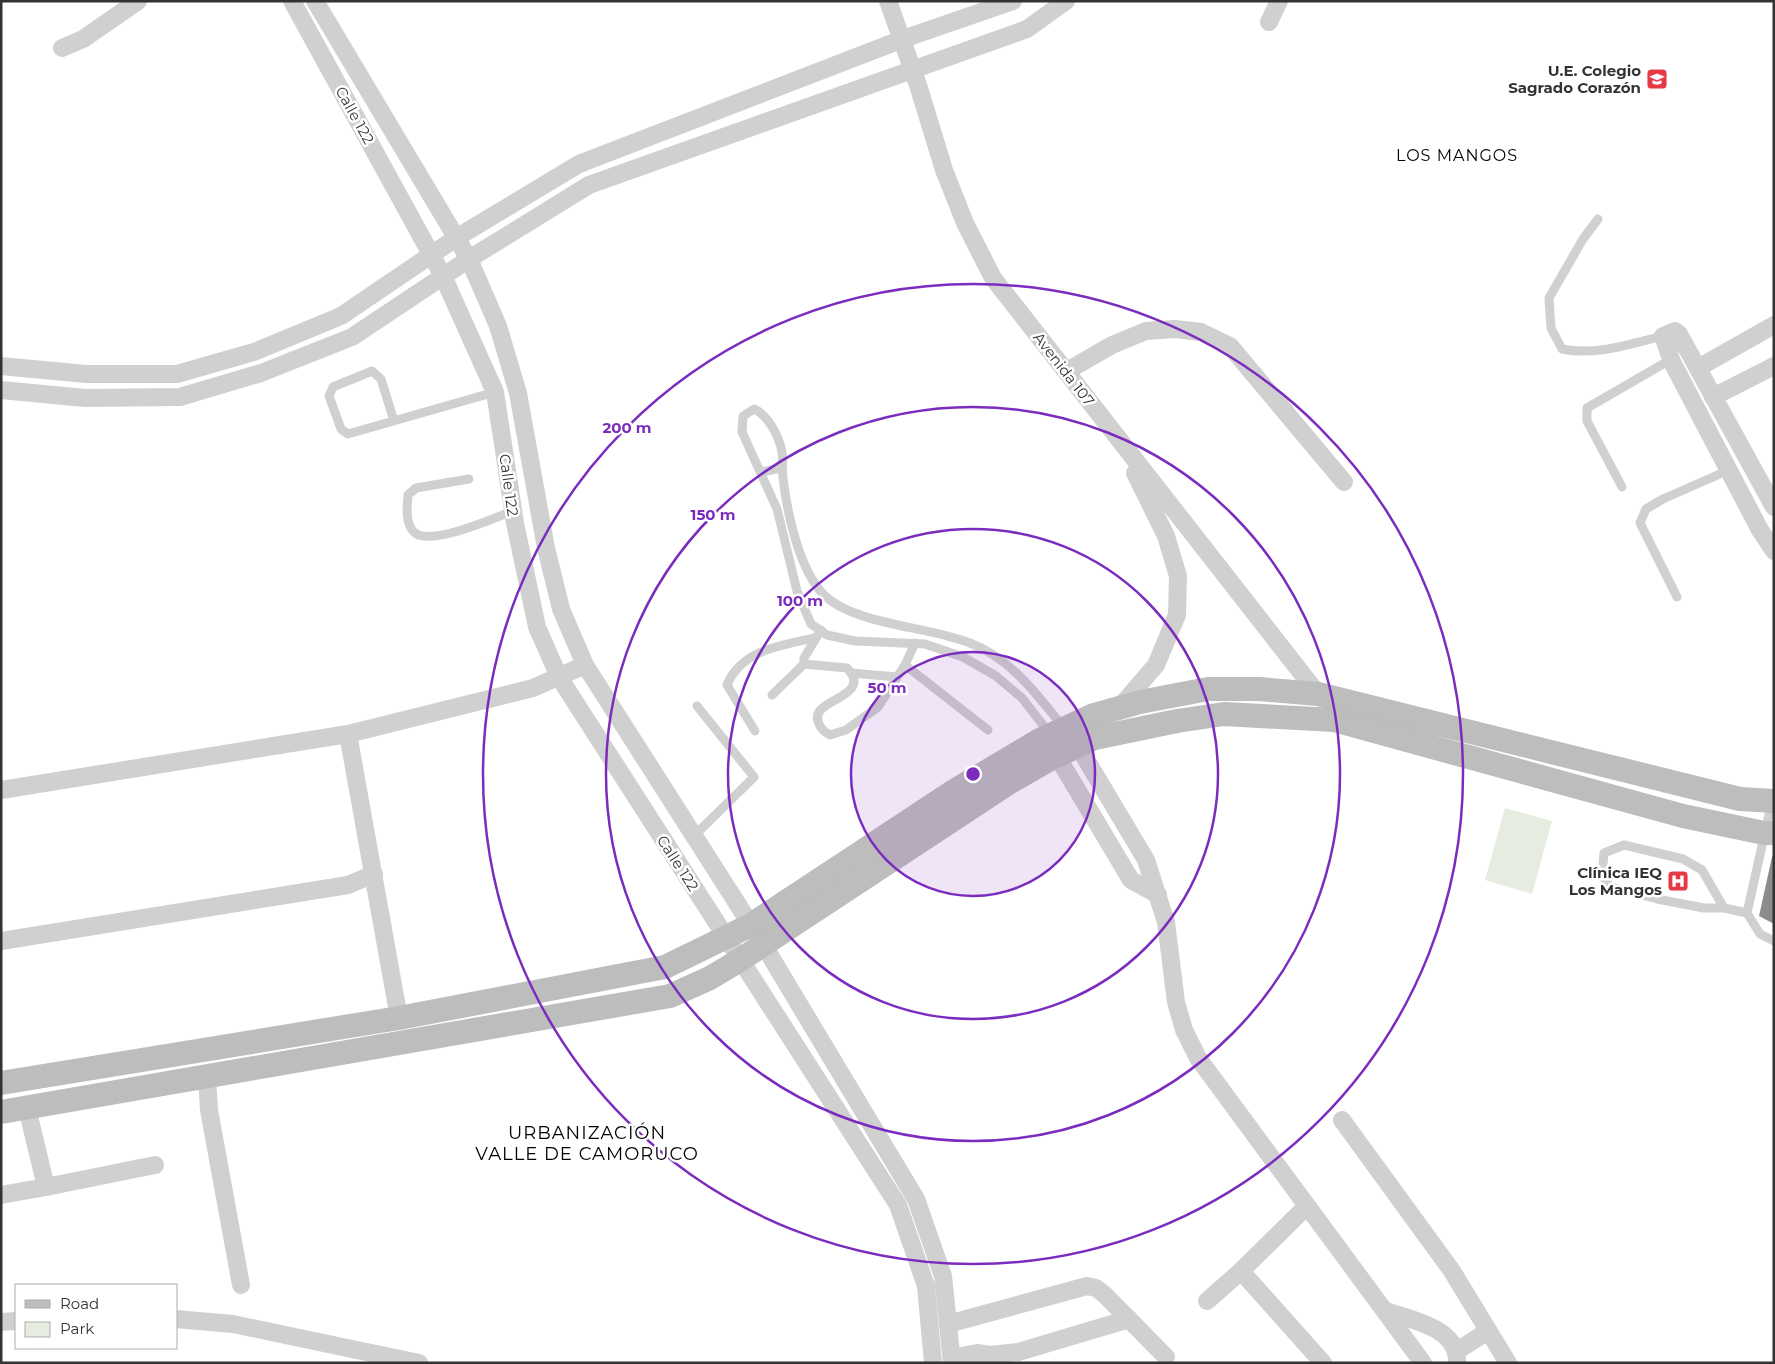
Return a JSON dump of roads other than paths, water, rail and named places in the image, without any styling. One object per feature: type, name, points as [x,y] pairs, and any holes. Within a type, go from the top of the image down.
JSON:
[{"type":"street","points":[[62,48],[83,39],[138,1]]},
{"type":"street","name":"Calle 122","points":[[292,1],[443,276],[495,392],[513,511],[537,626],[558,677],[898,1205],[926,1286],[933,1363]]},
{"type":"street","name":"Calle 122","points":[[315,1],[469,259],[498,326],[518,393],[548,557],[561,609],[585,665],[757,935],[916,1199],[943,1276],[952,1360]]},
{"type":"street","name":"Avenida 107","points":[[888,1],[903,39],[944,170],[966,224],[993,278],[1318,694]]},
{"type":"street","points":[[1,390],[85,398],[180,397],[261,374],[352,337],[469,259],[589,185],[1027,29],[1066,1]]},
{"type":"street","points":[[1269,22],[1279,1]]},
{"type":"street","points":[[1,366],[86,374],[177,374],[254,352],[341,316],[456,238],[579,164],[903,39],[1006,2]]},
{"type":"street","points":[[1698,368],[1774,325]]},
{"type":"street","points":[[1067,371],[1112,345],[1146,330],[1201,332],[1230,346],[1344,482]]},
{"type":"street","points":[[1774,507],[1679,334],[1675,331],[1663,336],[1672,362],[1760,530],[1774,551]]},
{"type":"street","points":[[1713,397],[1774,366]]},
{"type":"street","points":[[1119,708],[1156,665],[1178,615],[1178,576],[1166,536],[1121,443]]},
{"type":"street","points":[[1,790],[348,734],[477,704],[533,688],[585,665]]},
{"type":"street","points":[[1,1112],[670,996],[710,978],[740,960],[757,935],[1010,782],[1094,714],[1208,689],[1259,689],[1318,694],[1740,799],[1773,801]]},
{"type":"street","points":[[1063,741],[1095,738],[1177,721],[1224,714],[1334,720],[1683,816],[1769,833]]},
{"type":"street","points":[[348,734],[399,1018]]},
{"type":"street","points":[[1063,741],[1131,880],[1158,895]]},
{"type":"street","points":[[1063,741],[1146,860],[1166,922],[1176,1002],[1184,1030],[1203,1066],[1423,1363]]},
{"type":"street","points":[[1,941],[348,885],[374,874]]},
{"type":"street","points":[[1,1084],[399,1018],[665,967],[725,936],[757,935]]},
{"type":"street","points":[[444,1009],[448,1034]]},
{"type":"street","points":[[207,1077],[209,1110],[241,1285]]},
{"type":"street","points":[[27,1108],[46,1187]]},
{"type":"street","points":[[1342,1120],[1452,1271],[1508,1363]]},
{"type":"street","points":[[1,1195],[155,1164]]},
{"type":"street","points":[[1207,1301],[1241,1271],[1307,1206]]},
{"type":"street","points":[[1241,1271],[1323,1363]]},
{"type":"street","points":[[948,1324],[1087,1286],[1100,1291],[1166,1357]]},
{"type":"street","points":[[1386,1311],[1430,1327],[1448,1337],[1457,1357],[1488,1330]]},
{"type":"street","points":[[178,1319],[233,1324],[419,1363]]},
{"type":"street","points":[[952,1360],[977,1354],[1018,1352],[1129,1319]]},
{"type":"street","points":[[1,1322],[15,1321]]},
{"type":"lane","points":[[1598,220],[1583,239],[1549,298],[1551,328],[1562,349],[1576,352],[1605,350],[1663,336]]},
{"type":"lane","points":[[1622,487],[1587,421],[1587,408],[1663,364],[1672,362]]},
{"type":"lane","points":[[394,421],[381,379],[372,371],[333,387],[330,396],[341,429],[348,434],[394,421],[495,392]]},
{"type":"lane","points":[[818,634],[803,609],[776,509],[762,472],[742,432],[743,416],[754,409],[762,413],[772,427],[782,451],[782,468],[788,511],[810,575],[824,594],[841,608],[864,618],[930,630],[972,643],[1023,677],[1063,741]]},
{"type":"lane","points":[[762,472],[782,468]]},
{"type":"lane","points":[[1677,597],[1640,524],[1646,509],[1729,470]]},
{"type":"lane","points":[[469,480],[416,488],[408,495],[409,523],[414,532],[424,537],[438,535],[466,528],[513,511]]},
{"type":"lane","points":[[755,731],[727,685],[732,672],[760,653],[818,634],[854,641],[925,644],[963,657],[996,676],[1022,698],[1063,741]]},
{"type":"lane","points":[[772,695],[804,664],[804,658],[818,634]]},
{"type":"lane","points":[[804,664],[840,666],[847,668],[851,673],[852,684],[848,693],[823,707],[820,711],[818,722],[822,731],[830,735],[846,730],[878,707],[905,666],[915,643]]},
{"type":"lane","points":[[905,666],[988,730]]},
{"type":"lane","points":[[851,673],[897,677]]},
{"type":"lane","points":[[694,836],[754,777],[697,706]]},
{"type":"lane","points":[[1747,913],[1769,833],[1773,801]]},
{"type":"lane","points":[[1724,908],[1702,870],[1683,859],[1624,845],[1604,853],[1602,876],[1611,887],[1695,906],[1724,908],[1747,913],[1760,934],[1774,941]]},
{"type":"place","name":"U.E. Colegio Sagrado Corazón","points":[[1657,79]]},
{"type":"place","name":"Clínica IEQ Los Mangos","points":[[1678,881]]},
{"type":"district","name":"LOS MANGOS","points":[[1457,155]]},
{"type":"district","name":"URBANIZACIÓN VALLE DE CAMORUCO","points":[[587,1143]]}]
